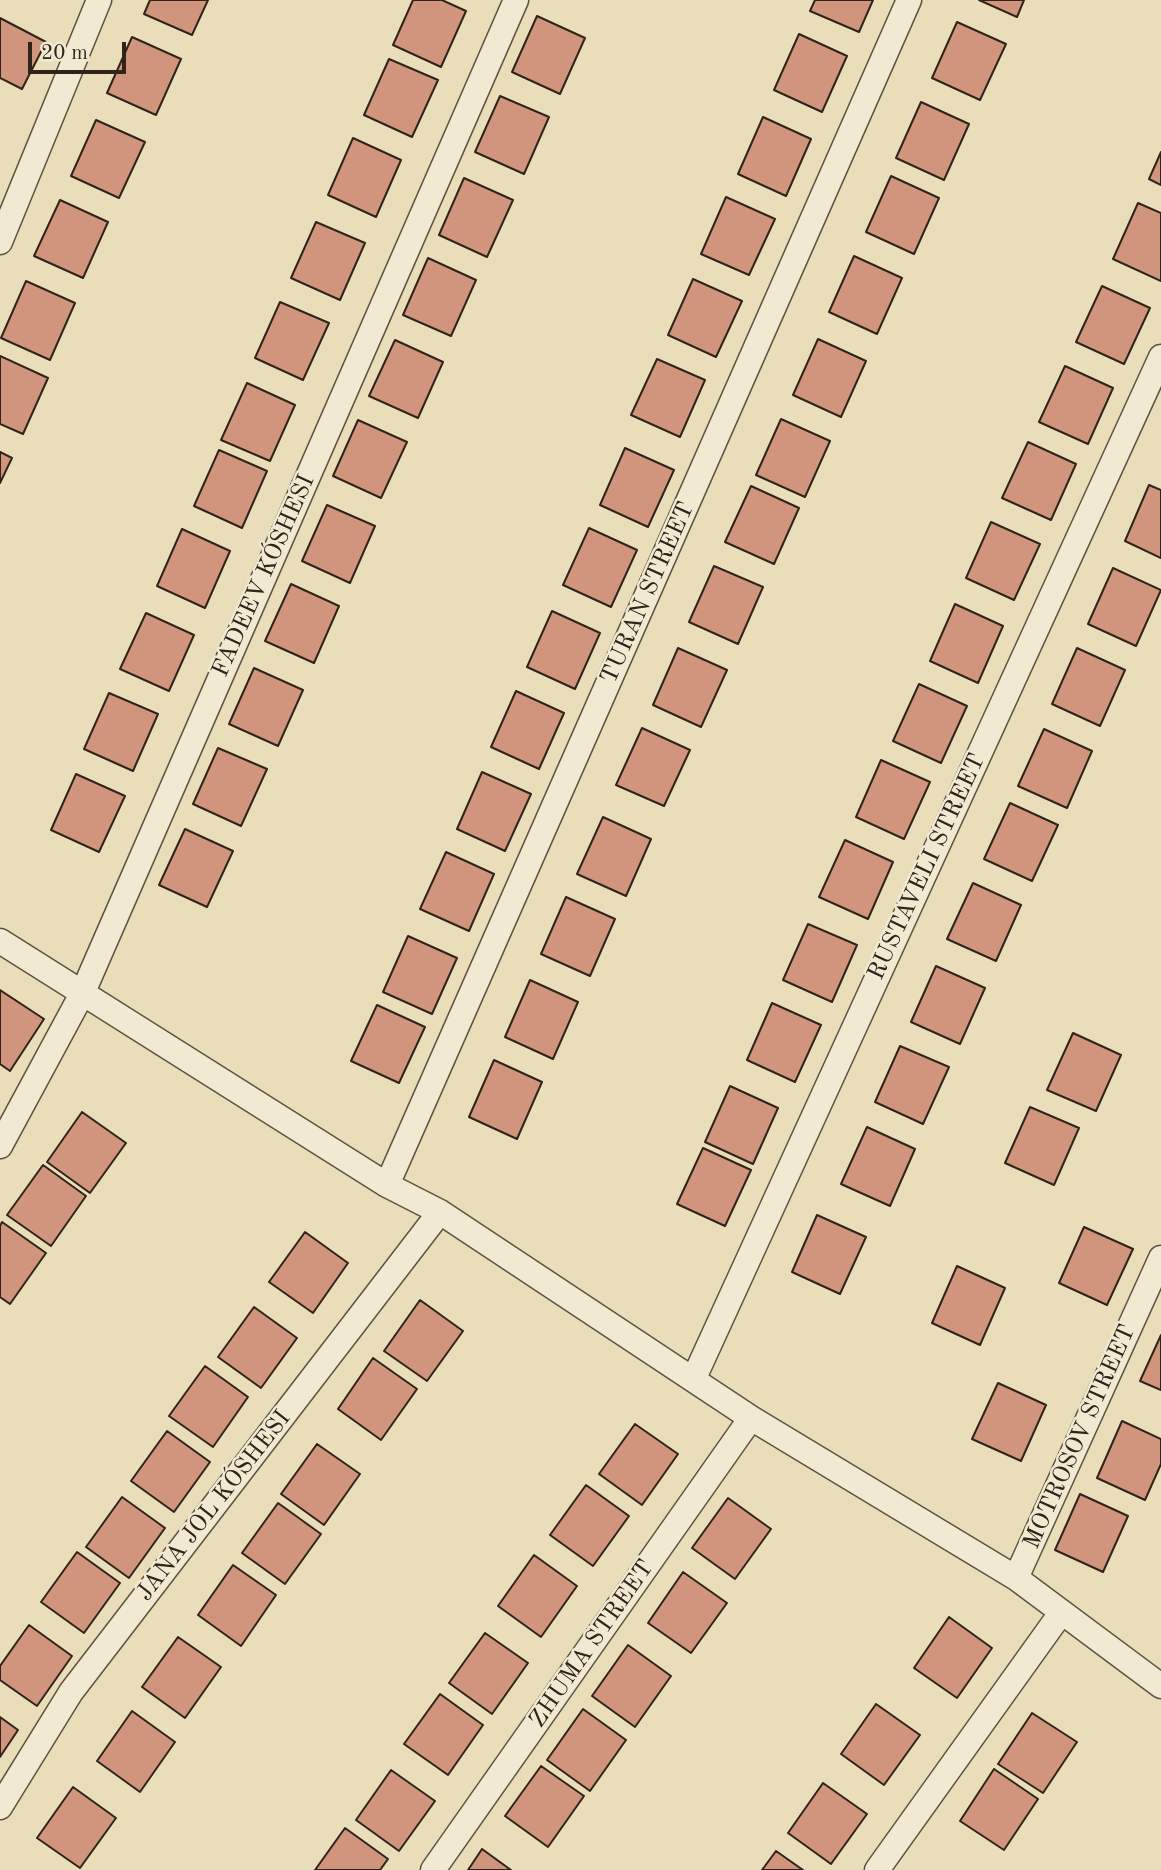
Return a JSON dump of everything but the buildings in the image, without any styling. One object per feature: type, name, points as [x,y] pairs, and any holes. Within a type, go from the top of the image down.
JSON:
[{"type":"street","points":[[0,242],[99,0]]},
{"type":"street","name":"FADEEV KÓSHESI","points":[[0,1146],[83,992],[516,0]]},
{"type":"street","name":"TURAN STREET","points":[[387,1185],[909,0]]},
{"type":"street","name":"RUSTAVELI STREET","points":[[694,1378],[1161,357]]},
{"type":"street","points":[[0,942],[387,1185],[440,1212],[751,1418],[1016,1578],[1161,1686]]},
{"type":"street","name":"JANA JOL KÓSHESI","points":[[0,1807],[71,1692],[440,1212]]},
{"type":"street","name":"MOTROSOV STREET","points":[[1016,1578],[1161,1258]]},
{"type":"street","name":"ZHUMA STREET","points":[[433,1870],[751,1418]]},
{"type":"street","points":[[877,1870],[1061,1613]]}]
